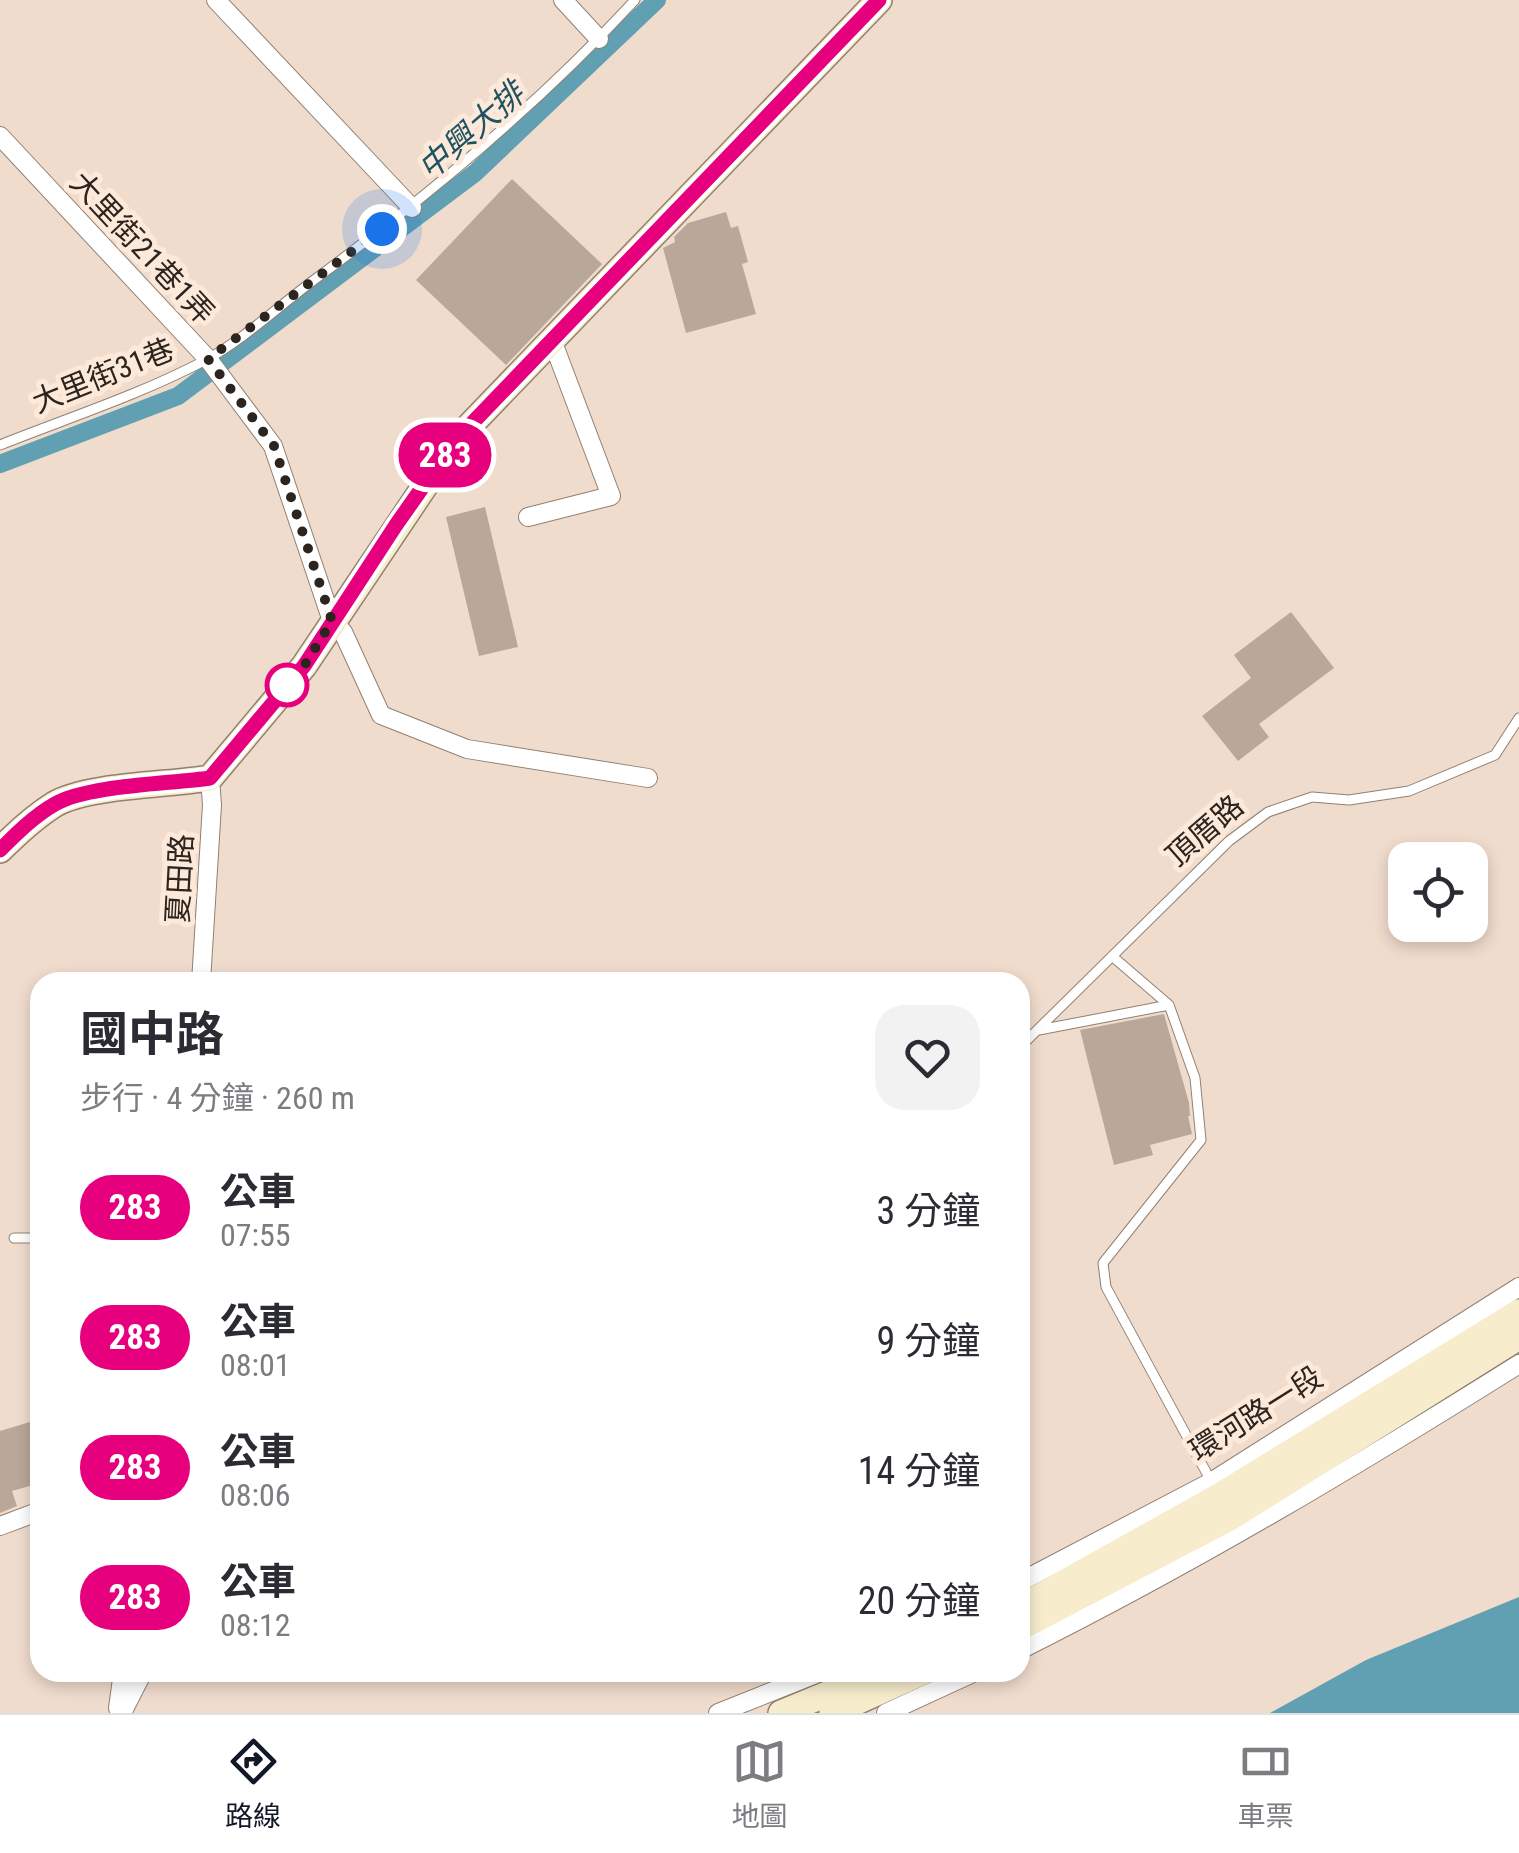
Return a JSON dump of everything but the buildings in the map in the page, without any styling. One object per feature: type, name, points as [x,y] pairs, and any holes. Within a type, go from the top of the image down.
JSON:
[{"type":"street","points":[[216,0],[412,208]]},
{"type":"street","points":[[563,0],[599,38]]},
{"type":"street","points":[[0,850],[21,828],[58,802],[93,793],[210,778],[304,666],[455,441],[879,0]]},
{"type":"street","name":"大里街21巷1弄","points":[[0,136],[208,359],[274,446],[332,621],[343,632],[381,715],[468,749],[648,778]]},
{"type":"street","points":[[528,517],[611,496],[552,340]]},
{"type":"street","name":"夏田路","points":[[203,972],[212,805],[210,778]]},
{"type":"street","name":"環河路一段","points":[[1030,1602],[1225,1508],[1519,1287]]},
{"type":"street","name":"環河路一段","points":[[1030,1643],[1519,1312]]},
{"type":"street","name":"環河路一段","points":[[1030,1622],[1519,1337]]},
{"type":"street","name":"環河路一段","points":[[1030,1578],[1225,1508],[1336,1479],[1519,1364]]},
{"type":"street","points":[[0,1526],[30,1515]]},
{"type":"street","points":[[119,1713],[121,1682]]},
{"type":"street","points":[[119,1713],[137,1682]]},
{"type":"street","points":[[718,1713],[796,1682]]},
{"type":"street","points":[[782,1713],[856,1682]]},
{"type":"street","points":[[832,1713],[901,1682]]},
{"type":"street","points":[[886,1713],[953,1682]]},
{"type":"lane","name":"大里街31巷","points":[[0,445],[157,384],[208,359],[412,208],[510,123],[635,0]]},
{"type":"lane","name":"頂厝路","points":[[1030,1036],[1229,841],[1268,812],[1312,796],[1349,800],[1409,791],[1495,754],[1519,718]]},
{"type":"lane","points":[[1112,956],[1169,1005],[1195,1078],[1201,1140],[1103,1263],[1106,1287],[1225,1508]]},
{"type":"lane","points":[[1036,1030],[1169,1005]]},
{"type":"lane","points":[[14,1238],[30,1238]]},
{"type":"water","points":[[1519,1597],[1519,1713],[1270,1713],[1366,1660]]},
{"type":"waterway","name":"中興大排","points":[[0,464],[178,396],[475,173],[657,0]]},
{"type":"bus line","name":"283","points":[[0,850],[21,828],[58,802],[93,793],[210,778],[304,666],[455,441],[879,0]]},
{"type":"route","points":[[287,685],[285,688],[332,621],[274,446],[208,359],[382,229]]}]
